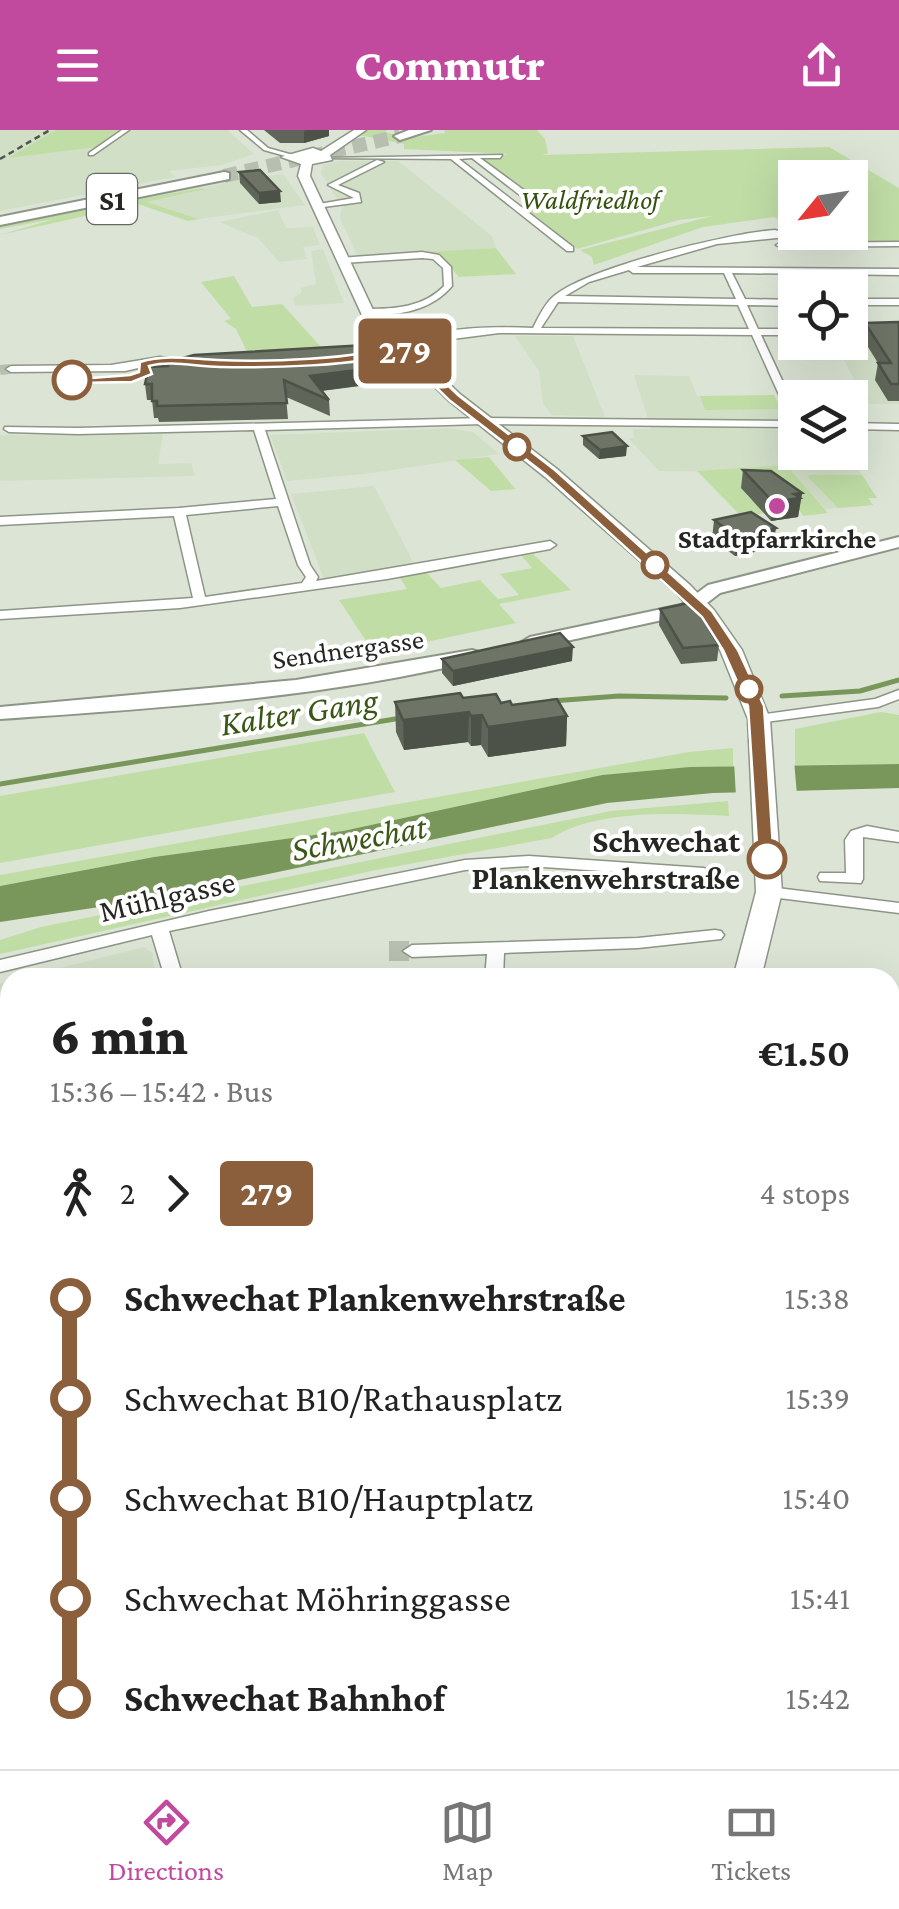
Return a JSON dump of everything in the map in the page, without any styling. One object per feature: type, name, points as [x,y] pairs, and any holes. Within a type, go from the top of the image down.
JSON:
[{"type":"highway","points":[[399,133],[425,130]]},
{"type":"highway","name":"S1","points":[[0,218],[220,175]]},
{"type":"main road","points":[[290,154],[293,160],[318,156],[361,130]]},
{"type":"main road","points":[[318,156],[304,176],[366,312],[483,421],[551,473],[701,607],[731,650],[759,719],[765,805],[769,892],[750,968]]},
{"type":"street","points":[[91,154],[126,130]]},
{"type":"street","points":[[243,130],[266,149],[290,154]]},
{"type":"street","points":[[318,156],[386,160],[500,156]]},
{"type":"street","points":[[452,156],[570,249]]},
{"type":"street","points":[[475,158],[533,201],[512,203]]},
{"type":"street","points":[[320,206],[358,200],[356,195],[333,187],[333,183],[386,160]]},
{"type":"street","points":[[537,327],[555,299],[586,280],[717,242],[776,231],[792,236],[759,242],[717,242]]},
{"type":"street","points":[[741,245],[899,244]]},
{"type":"street","points":[[342,260],[413,255],[443,262],[447,267],[446,290],[436,298],[403,310],[366,312]]},
{"type":"street","points":[[622,270],[899,272]]},
{"type":"street","points":[[727,272],[778,384]]},
{"type":"street","points":[[555,299],[778,302]]},
{"type":"street","points":[[868,302],[899,302]]},
{"type":"street","points":[[377,354],[401,346],[537,327],[562,332],[778,332]]},
{"type":"street","points":[[868,332],[899,332]]},
{"type":"street","points":[[11,370],[144,367],[155,373],[176,366],[206,365]]},
{"type":"street","points":[[9,429],[483,421],[778,422]]},
{"type":"street","points":[[260,426],[259,434],[304,565],[312,577],[308,584]]},
{"type":"street","points":[[868,426],[899,427]]},
{"type":"street","points":[[0,521],[285,502]]},
{"type":"street","points":[[179,512],[200,601]]},
{"type":"street","name":"Sendnergasse","points":[[0,713],[183,699],[396,673],[701,607],[714,589],[899,542]]},
{"type":"street","points":[[0,615],[200,601],[387,575],[550,545]]},
{"type":"street","points":[[759,719],[878,703],[899,694]]},
{"type":"street","points":[[826,877],[854,880],[853,840],[857,834],[867,831],[899,836]]},
{"type":"street","name":"Mühlgasse","points":[[0,966],[435,870],[501,861],[704,873]]},
{"type":"street","points":[[769,892],[899,908]]},
{"type":"street","points":[[159,928],[171,968]]},
{"type":"street","points":[[412,950],[638,944],[716,935]]},
{"type":"street","points":[[495,968],[496,949]]},
{"type":"shaded area","points":[[0,130],[56,130],[11,157],[97,147],[118,130],[227,130],[254,154],[222,165],[169,171],[175,177],[0,211]]},
{"type":"shaded area","points":[[340,161],[398,161],[492,236],[496,248],[358,257],[340,218],[342,206],[321,174],[323,165]]},
{"type":"shaded area","points":[[283,174],[305,205],[199,219],[144,202],[241,179]]},
{"type":"shaded area","points":[[278,210],[286,228],[313,227],[320,245],[303,247],[307,259],[279,262],[258,238],[219,222]]},
{"type":"shaded area","points":[[323,249],[344,303],[295,306],[293,298],[302,292],[300,288],[316,284],[311,251]]},
{"type":"shaded area","points":[[515,336],[573,336],[605,417],[552,415],[543,403],[539,371]]},
{"type":"shaded area","points":[[868,336],[899,336],[899,404],[868,404],[868,380],[854,380],[844,360],[868,360]]},
{"type":"shaded area","points":[[634,375],[689,376],[697,396],[774,395],[778,420],[748,422],[751,429],[778,430],[778,466],[732,472],[659,471],[628,438],[634,438],[633,429],[651,429]]},
{"type":"shaded area","points":[[449,428],[473,432],[499,454],[287,481],[270,435]]},
{"type":"shaded area","points":[[163,434],[158,464],[191,463],[195,476],[0,481],[0,435]]},
{"type":"shaded area","points":[[790,470],[858,470],[877,498],[868,498],[873,505],[825,509]]},
{"type":"shaded area","points":[[374,486],[414,564],[324,579],[291,494]]},
{"type":"shaded area","points":[[144,947],[152,953],[154,968],[60,968]]},
{"type":"green space","points":[[56,130],[118,130],[97,147],[8,158]]},
{"type":"green space","name":"Waldfriedhof","points":[[366,130],[388,130],[385,132],[407,138],[445,133],[444,130],[537,130],[545,139],[548,153],[542,155],[829,147],[851,160],[778,160],[778,219],[703,227],[594,265],[592,257],[580,250],[712,216],[679,220],[577,249],[518,205],[540,202],[482,159],[508,154],[404,149],[404,144],[359,135]]},
{"type":"green space","points":[[868,170],[899,188],[899,244],[868,244]]},
{"type":"green space","points":[[205,189],[146,202],[199,219],[188,221],[138,204],[0,235],[54,219],[0,229],[0,225]]},
{"type":"green space","points":[[496,248],[516,274],[459,277],[441,257],[406,253]]},
{"type":"green space","points":[[234,276],[252,307],[282,304],[322,348],[248,354],[236,329],[224,321],[231,319],[201,282]]},
{"type":"green space","points":[[774,395],[778,409],[705,410],[700,396]]},
{"type":"green space","points":[[489,457],[516,489],[491,491],[455,460]]},
{"type":"green space","points":[[778,466],[778,470],[790,470],[828,513],[803,516],[788,503],[746,495],[766,513],[742,517],[697,471]]},
{"type":"green space","points":[[862,475],[877,498],[868,498],[873,505],[838,508],[807,476]]},
{"type":"green space","points":[[531,552],[571,590],[499,604],[516,623],[374,653],[339,600],[407,589],[400,578],[426,572],[441,588],[480,580],[498,599],[519,595],[500,574],[532,568],[520,554]]},
{"type":"green space","points":[[881,712],[899,715],[899,764],[795,765],[795,729]]},
{"type":"green space","points":[[364,733],[395,792],[0,863],[0,796]]},
{"type":"green space","points":[[733,748],[733,766],[602,775],[343,831],[154,857],[0,886],[0,875],[689,752]]},
{"type":"green space","points":[[728,801],[729,816],[638,815],[591,822],[552,838],[376,870],[0,954],[0,940],[41,927],[611,811]]},
{"type":"water","name":"Schwechat","points":[[899,764],[899,788],[713,793],[607,803],[139,901],[0,922],[0,886],[154,857],[343,831],[602,775],[690,767]]},
{"type":"pier","points":[[794,760],[797,795],[736,797],[734,761]]},
{"type":"building","points":[[260,170],[280,191],[259,193],[239,172]]},
{"type":"building","points":[[899,322],[899,384],[891,384],[878,363],[891,363],[868,323]]},
{"type":"building","points":[[383,344],[396,347],[412,363],[310,376],[329,400],[284,380],[287,403],[157,406],[157,401],[152,401],[152,384],[145,384],[149,367],[168,366],[168,362],[194,355]]},
{"type":"building","points":[[612,432],[627,446],[600,450],[583,436]]},
{"type":"building","points":[[743,470],[771,471],[802,493],[794,494],[800,498],[773,502]]},
{"type":"building","points":[[751,512],[776,528],[737,537],[714,520]]},
{"type":"building","points":[[693,602],[719,645],[683,648],[660,609]]},
{"type":"building","points":[[560,633],[573,647],[453,671],[442,659]]},
{"type":"building","points":[[460,693],[463,698],[496,694],[501,703],[510,701],[512,705],[557,699],[567,716],[488,727],[482,715],[471,716],[469,712],[403,720],[395,702]]},
{"type":"waterway","name":"Kalter Gang","points":[[782,696],[860,691],[899,680]]},
{"type":"waterway","name":"Kalter Gang","points":[[552,701],[619,696],[726,698]]},
{"type":"waterway","name":"Kalter Gang","points":[[0,784],[401,718]]},
{"type":"tunnel","points":[[224,176],[400,136]]},
{"type":"tunnel","points":[[0,370],[11,369]]},
{"type":"tunnel","points":[[389,951],[412,951]]},
{"type":"railway","points":[[0,159],[50,130]]},
{"type":"bus line","name":"279","points":[[72,380],[132,378],[148,372],[142,367],[144,364],[160,360],[221,364],[345,358],[388,352],[401,346],[454,397],[551,473],[683,589],[719,630],[749,689],[759,719],[767,859]]},
{"type":"place","name":"Stadtpfarrkirche","points":[[777,506]]},
{"type":"place","name":"Schwechat Plankenwehrstraße","points":[[767,859]]}]
